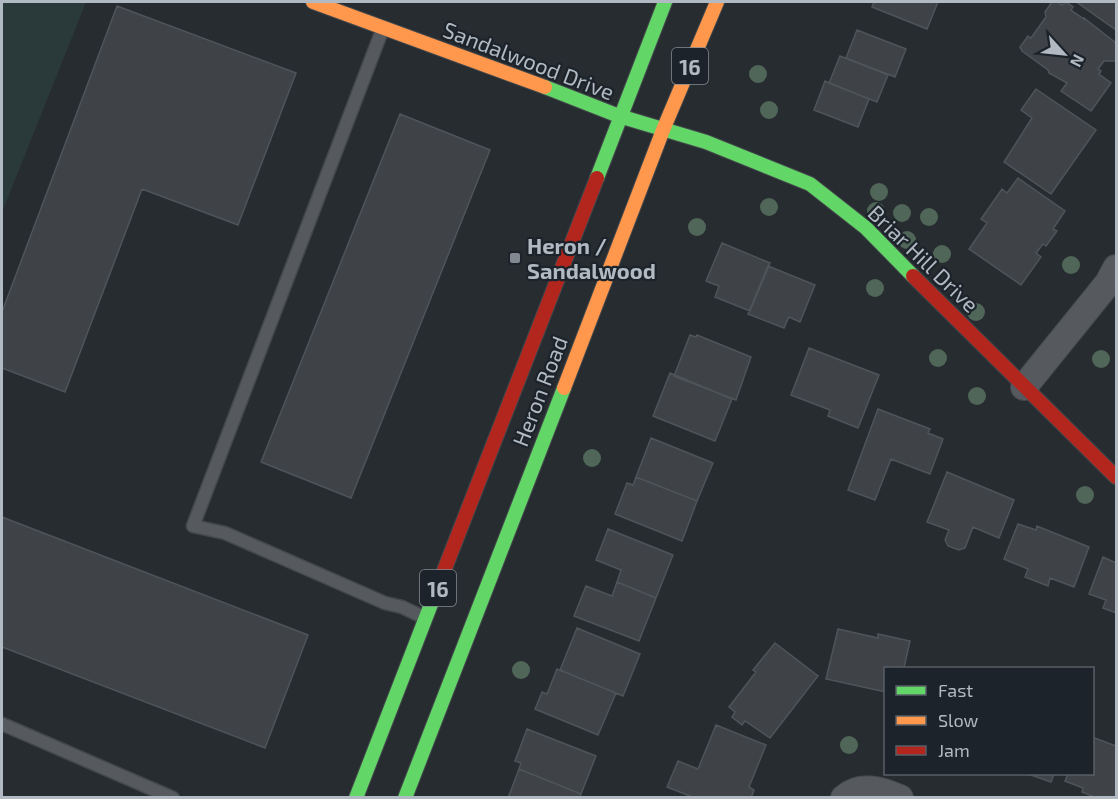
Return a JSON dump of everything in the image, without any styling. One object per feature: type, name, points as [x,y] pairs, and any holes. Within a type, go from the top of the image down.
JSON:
[{"type":"main road","name":"Sandalwood Drive","points":[[314,2],[619,116],[663,130]]},
{"type":"main road","name":"Heron Road","points":[[356,798],[665,2]]},
{"type":"main road","name":"Heron Road","points":[[405,798],[663,130],[717,2]]},
{"type":"main road","name":"Briar Hill Drive","points":[[663,130],[706,142],[810,184],[866,228],[1116,477]]},
{"type":"street","points":[[1024,387],[1108,283],[1116,268]]},
{"type":"street","points":[[844,798],[854,791],[863,789],[881,790],[900,798]]},
{"type":"lane","points":[[383,28],[193,526],[225,532],[385,603],[426,618]]},
{"type":"lane","points":[[2,724],[173,798]]},
{"type":"shaded area","points":[[2,2],[86,2],[2,212]]},
{"type":"building","points":[[874,2],[938,2],[927,29],[872,7]]},
{"type":"building","points":[[1052,2],[1062,5],[1066,2],[1073,7],[1071,10],[1116,43],[1115,61],[1104,61],[1098,69],[1101,71],[1099,74],[1111,83],[1091,111],[1061,91],[1067,83],[1049,73],[1020,47],[1028,36],[1031,38],[1046,17],[1045,12]]},
{"type":"building","points":[[1116,2],[1116,30],[1078,3]]},
{"type":"building","points":[[117,6],[296,73],[238,225],[142,189],[65,392],[2,368],[2,312]]},
{"type":"building","points":[[857,30],[906,49],[895,77],[846,58]]},
{"type":"building","points":[[840,56],[888,75],[877,102],[829,83]]},
{"type":"building","points":[[825,81],[869,99],[858,127],[814,110]]},
{"type":"building","points":[[1036,89],[1096,130],[1051,194],[1004,162],[1032,118],[1021,110]]},
{"type":"building","points":[[400,114],[490,150],[351,498],[261,462]]},
{"type":"building","points":[[1018,178],[1065,211],[1053,229],[1057,231],[1046,246],[1043,244],[1036,253],[1041,257],[1021,285],[969,249],[987,223],[981,219],[1002,189],[1007,193]]},
{"type":"building","points":[[722,243],[770,263],[750,311],[715,297],[719,286],[706,281]]},
{"type":"building","points":[[768,266],[815,285],[800,322],[789,317],[784,328],[748,314]]},
{"type":"building","points":[[690,335],[696,337],[697,335],[751,357],[736,400],[674,376]]},
{"type":"building","points":[[809,348],[879,375],[858,428],[828,416],[830,410],[791,395]]},
{"type":"building","points":[[670,373],[732,399],[715,441],[653,416]]},
{"type":"building","points":[[878,409],[930,429],[928,433],[943,439],[930,474],[891,459],[875,500],[848,490]]},
{"type":"building","points":[[651,438],[713,463],[697,501],[636,477]]},
{"type":"building","points":[[947,472],[1014,500],[999,538],[973,527],[965,548],[959,550],[948,546],[945,540],[949,530],[927,522]]},
{"type":"building","points":[[636,477],[697,501],[682,541],[615,514],[627,483],[633,485]]},
{"type":"building","points":[[2,517],[308,635],[265,748],[2,647]]},
{"type":"building","points":[[1018,524],[1036,530],[1037,526],[1089,547],[1074,587],[1050,578],[1048,586],[1025,577],[1028,569],[1004,559]]},
{"type":"building","points":[[608,529],[673,555],[656,598],[617,582],[621,570],[596,560]]},
{"type":"building","points":[[1103,557],[1116,563],[1116,613],[1103,608],[1106,600],[1089,594]]},
{"type":"building","points":[[617,582],[656,598],[639,641],[574,616],[586,586],[612,596]]},
{"type":"building","points":[[577,628],[640,654],[623,696],[560,670]]},
{"type":"building","points":[[838,629],[878,638],[878,634],[910,641],[904,667],[884,667],[884,692],[826,679]]},
{"type":"building","points":[[775,643],[818,676],[770,738],[745,721],[742,725],[732,717],[735,712],[729,707],[756,672],[753,670]]},
{"type":"building","points":[[557,669],[616,693],[598,735],[535,709],[542,692],[547,694]]},
{"type":"building","points":[[716,725],[766,745],[749,787],[754,790],[751,798],[695,798],[667,787],[678,761],[698,769]]},
{"type":"building","points":[[527,729],[596,756],[581,794],[519,769],[521,763],[515,761]]},
{"type":"building","points":[[1094,738],[1116,746],[1116,798],[1097,798],[1082,792],[1083,788],[1065,781],[1068,775],[1094,775]]},
{"type":"building","points":[[519,769],[581,794],[580,798],[508,798]]},
{"type":"building","points":[[1031,775],[1054,775],[1051,782]]},
{"type":"traffic: fast","points":[[597,178],[665,2]]},
{"type":"traffic: fast","points":[[545,87],[619,116],[706,142],[810,184],[866,228],[913,276]]},
{"type":"traffic: fast","points":[[405,798],[564,388]]},
{"type":"traffic: fast","points":[[356,798],[440,581]]},
{"type":"traffic: slow","points":[[313,2],[545,87]]},
{"type":"traffic: slow","points":[[564,388],[663,130],[717,2]]},
{"type":"traffic: jam","points":[[440,581],[597,178]]},
{"type":"traffic: jam","points":[[913,276],[1116,477]]},
{"type":"place","name":"Heron / Sandalwood","points":[[515,258]]}]
